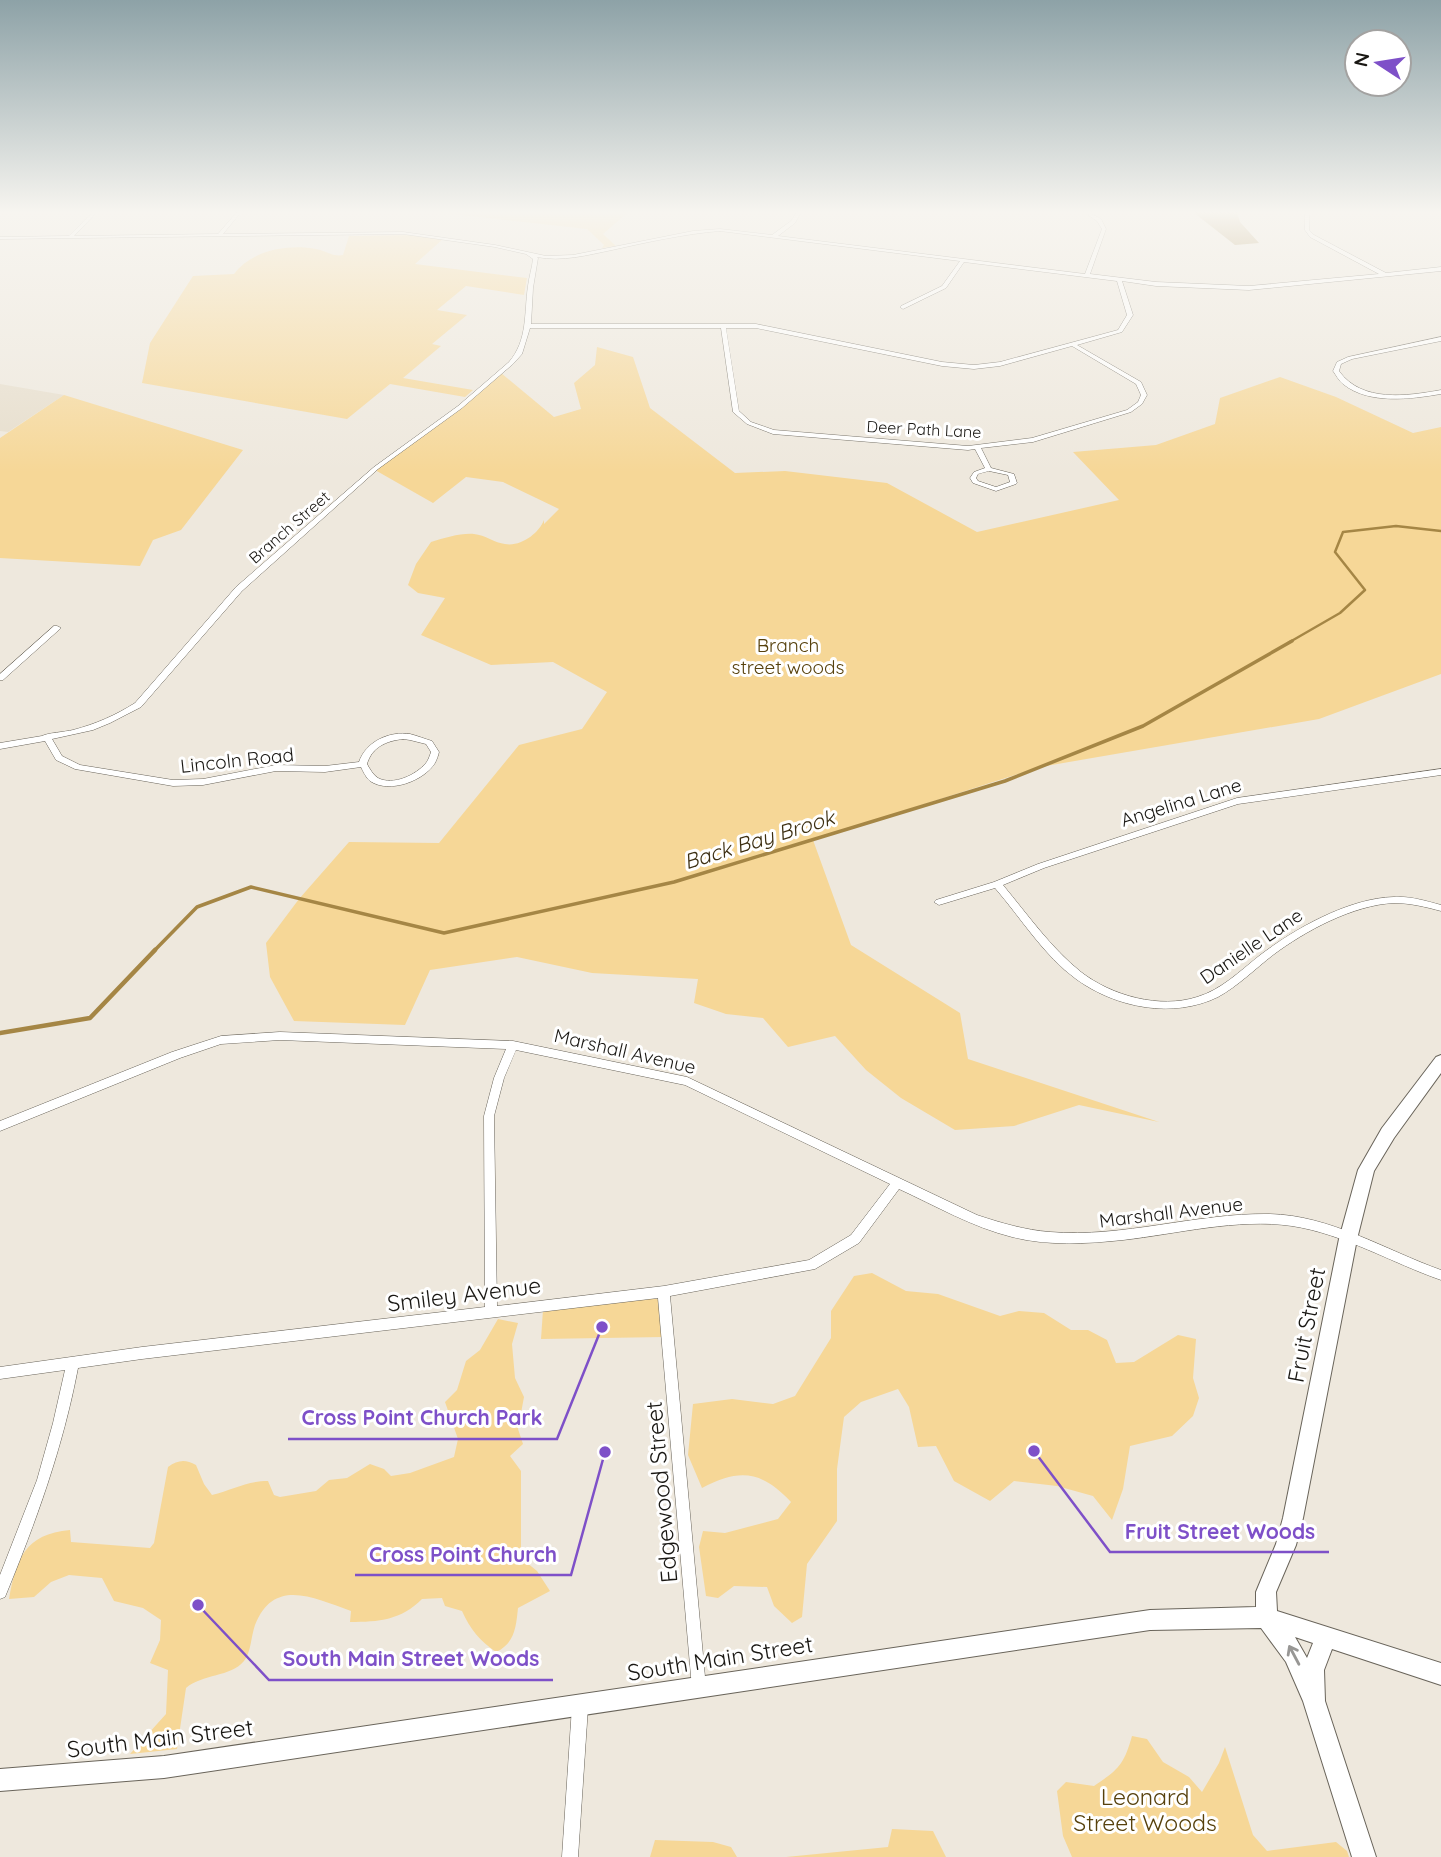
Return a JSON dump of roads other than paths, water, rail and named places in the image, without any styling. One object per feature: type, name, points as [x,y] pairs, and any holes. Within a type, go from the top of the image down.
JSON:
[{"type":"main road","name":"Fruit Street","points":[[1268,1619],[1266,1592],[1286,1545],[1293,1518],[1348,1239],[1366,1170],[1376,1151],[1441,1061]]},
{"type":"main road","name":"South Main Street","points":[[0,1780],[164,1767],[1150,1620],[1224,1617],[1268,1619],[1441,1674]]},
{"type":"main road","points":[[1268,1619],[1294,1654],[1314,1701],[1364,1857]]},
{"type":"main road","points":[[1314,1701],[1313,1670],[1326,1636]]},
{"type":"street","name":"Branch Street","points":[[0,746],[110,720],[138,705],[239,589],[376,468],[460,407],[505,369],[519,354],[528,326],[530,299]]},
{"type":"street","points":[[903,307],[920,299]]},
{"type":"street","points":[[528,326],[723,326],[788,331],[964,367],[1000,364],[1110,335],[1124,327],[1130,315],[1125,299]]},
{"type":"street","name":"Deer Path Lane","points":[[723,326],[736,412],[757,427],[796,435],[978,447],[1033,440],[1129,411],[1140,403],[1143,391],[1139,383],[1072,344]]},
{"type":"street","points":[[1441,339],[1350,358],[1339,363],[1336,371],[1349,385],[1380,395],[1408,398],[1441,392]]},
{"type":"street","points":[[978,447],[989,469]]},
{"type":"street","points":[[989,469],[1007,472],[1015,479],[1014,484],[992,489],[980,486],[973,480],[976,473],[989,469]]},
{"type":"street","points":[[0,678],[57,628]]},
{"type":"street","name":"Lincoln Road","points":[[46,736],[59,758],[78,768],[173,783],[202,782],[276,768],[325,769],[363,764]]},
{"type":"street","points":[[393,738],[420,739],[430,745],[435,753],[433,763],[425,772],[398,782],[376,779],[366,773],[363,764],[365,755],[373,746],[393,738]]},
{"type":"street","name":"Angelina Lane","points":[[939,902],[1237,801],[1441,772]]},
{"type":"street","name":"Danielle Lane","points":[[998,884],[1079,975],[1122,997],[1161,1004],[1198,1001],[1215,994],[1296,934],[1361,907],[1384,900],[1397,900],[1441,908]]},
{"type":"street","name":"Marshall Avenue","points":[[0,1126],[176,1055],[221,1040],[280,1036],[513,1045],[687,1081],[997,1229],[1054,1240],[1087,1239],[1270,1219],[1317,1227],[1441,1275]]},
{"type":"street","points":[[491,1312],[489,1116],[499,1078],[513,1045]]},
{"type":"street","name":"Smiley Avenue","points":[[0,1373],[664,1292],[811,1265],[855,1240],[897,1183]]},
{"type":"street","name":"Edgewood Street","points":[[664,1292],[699,1688]]},
{"type":"street","points":[[0,1592],[48,1470],[73,1363]]},
{"type":"street","points":[[570,1857],[580,1707]]},
{"type":"waterway","name":"Back Bay Brook","points":[[1288,643],[1340,613],[1365,590],[1335,552],[1343,532],[1396,526],[1441,531]]},
{"type":"waterway","name":"Back Bay Brook","points":[[153,952],[197,907],[251,887],[444,933],[674,882],[1005,781],[1143,726],[1292,641]]},
{"type":"waterway","name":"Back Bay Brook","points":[[0,1033],[90,1018],[155,950]]},
{"type":"place","name":"Cross Point Church Park","points":[[602,1327]]},
{"type":"place","name":"Fruit Street Woods","points":[[1034,1451]]},
{"type":"place","name":"Cross Point Church","points":[[605,1452]]},
{"type":"place","name":"South Main Street Woods","points":[[198,1605]]},
{"type":"park label","name":"Branch street woods","points":[[788,656]]},
{"type":"park label","name":"Leonard Street Woods","points":[[1145,1809]]}]
